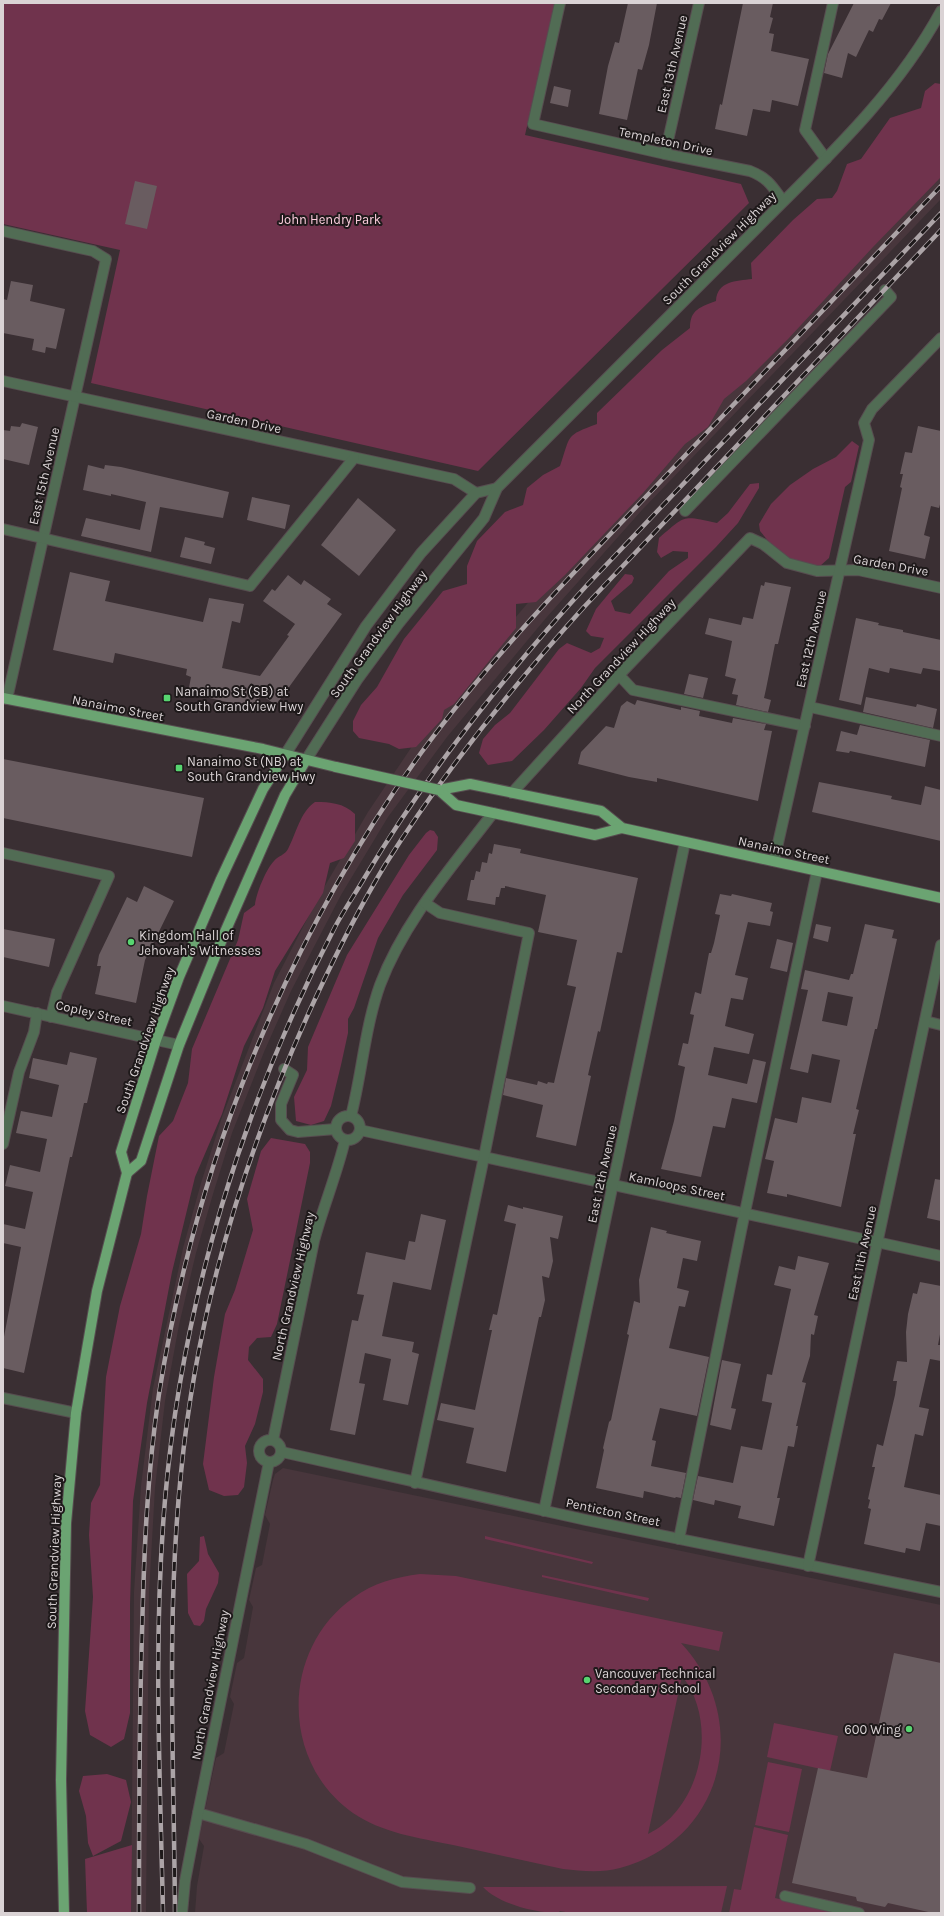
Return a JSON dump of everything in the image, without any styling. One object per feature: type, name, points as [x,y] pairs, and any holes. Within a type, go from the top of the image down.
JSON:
[{"type":"main road","name":"Nanaimo Street","points":[[5,699],[263,749],[439,790],[470,784],[601,811],[622,828],[941,898]]},
{"type":"main road","name":"South Grandview Highway","points":[[64,1913],[61,1780],[66,1531],[76,1413],[97,1291],[127,1173],[121,1152],[156,1040],[179,977],[221,879],[263,789],[285,755]]},
{"type":"main road","name":"South Grandview Highway","points":[[127,1173],[141,1161],[180,1045],[225,932],[285,795],[306,760]]},
{"type":"main road","name":"Nanaimo Street","points":[[439,790],[456,804],[596,835],[622,828]]},
{"type":"street","name":"Templeton Drive","points":[[560,3],[533,124],[665,154],[750,171],[762,176],[771,183],[783,201]]},
{"type":"street","name":"East 13th Avenue","points":[[665,154],[699,3]]},
{"type":"street","points":[[826,159],[805,130],[833,3]]},
{"type":"street","name":"South Grandview Highway","points":[[306,760],[357,680],[399,623],[484,518],[497,488],[826,159],[885,95],[933,26],[941,11]]},
{"type":"street","name":"East 15th Avenue","points":[[3,231],[92,251],[106,259],[74,396],[44,538],[5,699]]},
{"type":"street","points":[[685,511],[892,297],[885,290]]},
{"type":"street","name":"East 12th Avenue","points":[[774,861],[810,707],[869,440],[864,423],[872,409],[941,338]]},
{"type":"street","name":"Garden Drive","points":[[3,380],[454,479],[476,493]]},
{"type":"street","points":[[3,529],[250,586],[354,458]]},
{"type":"street","points":[[476,493],[497,488]]},
{"type":"street","name":"South Grandview Highway","points":[[285,755],[366,626],[421,553],[476,493]]},
{"type":"street","name":"Garden Drive","points":[[750,538],[763,544],[786,564],[816,571],[858,570],[941,588]]},
{"type":"street","name":"North Grandview Highway","points":[[512,793],[619,675],[750,538]]},
{"type":"street","points":[[619,675],[633,690],[805,726]]},
{"type":"street","points":[[810,707],[941,736]]},
{"type":"street","points":[[351,1116],[368,1028],[380,985],[398,947],[425,903],[493,813]]},
{"type":"street","name":"East 12th Avenue","points":[[544,1511],[685,842]]},
{"type":"street","points":[[3,853],[109,876],[57,992],[51,1017]]},
{"type":"street","points":[[679,1539],[744,1213],[817,871]]},
{"type":"street","points":[[415,1483],[484,1157],[529,933],[440,913],[425,903]]},
{"type":"street","name":"East 11th Avenue","points":[[808,1566],[941,945]]},
{"type":"street","name":"Copley Street","points":[[3,1006],[180,1045]]},
{"type":"street","points":[[3,1144],[19,1072],[34,1032],[37,1014]]},
{"type":"street","points":[[925,1021],[941,1025]]},
{"type":"street","points":[[284,1068],[293,1075],[281,1104],[281,1120],[290,1130],[298,1132],[336,1129]]},
{"type":"street","points":[[351,1116],[358,1120],[360,1130],[354,1139],[345,1140],[339,1136],[336,1129],[340,1118],[351,1116]]},
{"type":"street","name":"Kamloops Street","points":[[360,1130],[941,1256]]},
{"type":"street","name":"North Grandview Highway","points":[[273,1440],[314,1241],[321,1215],[340,1162],[345,1140]]},
{"type":"street","points":[[3,1398],[76,1413]]},
{"type":"street","points":[[266,1440],[273,1440],[281,1446],[282,1452],[278,1459],[269,1462],[260,1456],[259,1449],[266,1440]]},
{"type":"street","name":"Penticton Street","points":[[282,1452],[544,1511],[808,1566],[941,1591]]},
{"type":"street","name":"North Grandview Highway","points":[[182,1913],[185,1881],[198,1813],[269,1462]]},
{"type":"street","points":[[198,1813],[306,1844],[402,1882],[470,1888]]},
{"type":"street","points":[[785,1896],[859,1913]]},
{"type":"shaded area","points":[[941,161],[941,199],[642,510],[546,618],[447,737],[388,817],[341,895],[291,991],[264,1052],[232,1133],[213,1194],[196,1253],[179,1325],[165,1401],[155,1488],[149,1593],[146,1913],[131,1913],[134,1592],[141,1486],[153,1388],[183,1248],[201,1183],[222,1117],[274,983],[319,896],[368,812],[425,727],[458,685],[578,544]]},
{"type":"shaded area","name":"Vancouver Technical Secondary School","points":[[283,1468],[941,1605],[941,1913],[195,1913],[197,1886],[204,1846],[199,1839],[216,1758],[224,1753],[234,1704],[230,1697],[237,1663],[244,1658],[253,1607],[249,1600],[256,1568],[262,1565],[270,1524],[265,1515],[275,1474]]},
{"type":"green space","name":"John Hendry Park","points":[[3,3],[555,3],[525,135],[741,184],[749,203],[478,471],[91,383],[120,250],[3,224]]},
{"type":"green space","points":[[935,83],[941,84],[941,177],[873,247],[789,338],[746,381],[724,399],[708,427],[685,444],[643,493],[565,575],[536,602],[516,604],[516,628],[454,704],[444,710],[442,719],[416,747],[399,749],[389,744],[359,738],[353,731],[353,721],[361,705],[377,687],[404,639],[443,591],[467,584],[467,566],[477,541],[505,512],[523,505],[527,488],[543,475],[560,466],[568,442],[574,434],[597,424],[597,413],[662,350],[690,328],[692,317],[697,310],[716,301],[717,294],[720,289],[728,283],[752,279],[751,263],[793,220],[817,199],[832,198],[837,191],[847,164],[861,159],[890,118],[921,108],[925,91]]},
{"type":"green space","points":[[852,441],[859,446],[851,482],[845,487],[829,558],[820,566],[804,565],[791,561],[779,554],[760,531],[759,524],[771,504],[790,485],[813,469],[836,457]]},
{"type":"green space","points":[[759,483],[759,488],[738,523],[595,668],[581,688],[544,730],[512,761],[488,765],[479,753],[483,739],[495,725],[510,713],[559,649],[567,643],[591,653],[600,648],[604,638],[591,636],[586,631],[596,609],[625,574],[632,575],[634,578],[632,583],[611,601],[615,611],[630,614],[669,571],[688,558],[688,552],[673,551],[661,558],[657,552],[659,538],[680,521],[685,519],[691,518],[717,523],[728,513],[750,484]]},
{"type":"green space","points":[[315,802],[326,802],[341,805],[355,814],[355,841],[344,858],[330,863],[323,893],[275,971],[263,1008],[244,1046],[222,1114],[195,1177],[172,1272],[147,1403],[133,1501],[130,1605],[130,1713],[124,1739],[111,1747],[90,1735],[85,1711],[93,1597],[89,1535],[91,1503],[100,1485],[106,1377],[120,1306],[141,1234],[159,1136],[173,1121],[188,1083],[192,1049],[238,940],[244,913],[255,905],[259,888],[268,870],[276,859],[287,851],[302,817]]},
{"type":"green space","points":[[430,830],[434,831],[438,837],[437,850],[403,895],[378,938],[354,1008],[348,1019],[348,1033],[331,1106],[324,1121],[311,1125],[296,1121],[294,1097],[307,1070],[308,1047],[347,955],[409,855]]},
{"type":"green space","points":[[271,1138],[305,1144],[310,1152],[310,1163],[277,1324],[271,1337],[257,1338],[249,1347],[248,1360],[263,1379],[263,1392],[255,1424],[245,1446],[247,1463],[244,1487],[238,1495],[224,1496],[209,1490],[203,1464],[214,1377],[225,1314],[235,1290],[253,1230],[247,1199],[261,1151]]},
{"type":"green space","points":[[204,1536],[208,1554],[219,1573],[218,1583],[206,1609],[204,1621],[200,1626],[194,1625],[188,1613],[187,1574],[199,1561],[200,1537]]},
{"type":"green space","points":[[485,1536],[593,1562],[592,1564],[485,1539]]},
{"type":"green space","points":[[411,1575],[456,1576],[723,1632],[719,1651],[681,1643],[703,1674],[716,1707],[721,1741],[716,1774],[704,1805],[684,1832],[655,1853],[620,1868],[599,1871],[563,1869],[388,1830],[364,1820],[353,1813],[329,1791],[312,1765],[302,1736],[299,1706],[302,1675],[312,1646],[329,1620],[353,1598],[369,1588],[394,1579]],"holes":[[[682,1676],[693,1695],[700,1716],[702,1739],[699,1762],[692,1785],[681,1805],[666,1822],[648,1834]]]},
{"type":"green space","points":[[542,1575],[649,1598],[648,1601],[542,1577]]},
{"type":"green space","points":[[774,1723],[838,1736],[830,1771],[767,1757]]},
{"type":"green space","points":[[768,1762],[802,1769],[789,1832],[755,1825]]},
{"type":"green space","points":[[107,1774],[126,1780],[131,1802],[121,1841],[93,1856],[88,1843],[86,1816],[79,1791],[83,1776]]},
{"type":"green space","points":[[754,1827],[788,1835],[775,1898],[840,1913],[729,1913],[734,1889],[741,1890]]},
{"type":"green space","points":[[132,1845],[131,1913],[87,1913],[85,1859]]},
{"type":"green space","points":[[727,1886],[721,1913],[571,1913],[560,1911],[558,1913],[549,1913],[508,1903],[490,1893],[483,1887]]},
{"type":"building","points":[[628,3],[657,3],[649,45],[642,70],[638,69],[627,120],[599,114],[608,66],[615,42],[619,43]]},
{"type":"building","points":[[743,3],[773,3],[770,17],[773,18],[769,33],[774,34],[771,51],[809,59],[798,106],[772,100],[770,112],[753,109],[747,136],[715,129],[720,104],[722,105]]},
{"type":"building","points":[[854,3],[891,3],[882,20],[879,19],[873,32],[869,30],[856,57],[848,53],[842,78],[824,73],[828,54]]},
{"type":"building","points":[[554,86],[571,90],[568,107],[550,103]]},
{"type":"building","points":[[135,181],[157,186],[147,229],[125,224]]},
{"type":"building","points":[[11,281],[33,285],[30,301],[65,309],[56,349],[46,347],[45,353],[32,350],[34,339],[3,333],[3,299],[7,300]]},
{"type":"building","points":[[22,423],[38,427],[29,465],[3,459],[3,430],[10,431],[11,426],[20,427]]},
{"type":"building","points":[[918,426],[941,431],[941,501],[939,508],[931,506],[924,535],[930,537],[925,559],[889,551],[902,488],[900,487],[903,474],[900,474],[905,452],[912,453]]},
{"type":"building","points":[[88,465],[104,469],[105,465],[121,467],[229,492],[223,518],[160,507],[151,552],[81,536],[86,518],[140,530],[146,502],[111,494],[111,496],[83,490]]},
{"type":"building","points":[[252,497],[290,505],[285,529],[247,520]]},
{"type":"building","points":[[358,498],[396,530],[359,576],[321,545]]},
{"type":"building","points":[[185,537],[205,542],[204,545],[215,548],[211,564],[180,557]]},
{"type":"building","points":[[70,572],[110,581],[105,601],[203,622],[209,598],[244,604],[240,623],[232,621],[222,668],[260,676],[289,636],[287,635],[295,624],[263,601],[272,589],[275,591],[288,575],[301,585],[304,580],[331,599],[327,604],[342,614],[276,705],[260,694],[257,709],[188,693],[191,677],[186,675],[187,669],[115,653],[113,663],[53,650]]},
{"type":"building","points":[[765,582],[791,587],[778,644],[775,644],[764,698],[771,700],[768,712],[736,705],[738,695],[732,694],[736,679],[725,676],[732,641],[705,634],[709,618],[741,625],[743,617],[753,619],[761,585],[764,586]]},
{"type":"building","points":[[856,618],[879,623],[878,625],[903,630],[903,632],[941,640],[941,671],[923,668],[921,674],[890,668],[889,673],[869,668],[861,705],[839,700]]},
{"type":"building","points":[[689,674],[708,678],[703,698],[684,694]]},
{"type":"building","points":[[866,697],[916,707],[917,704],[937,709],[933,728],[863,712]]},
{"type":"building","points":[[637,700],[681,710],[681,707],[700,711],[699,716],[732,723],[733,718],[766,724],[764,730],[772,731],[758,801],[657,778],[657,782],[629,777],[578,764],[581,752],[606,726],[614,728],[621,706],[627,701],[635,705]]},
{"type":"building","points":[[860,725],[930,740],[925,767],[850,751],[849,753],[836,751],[841,731],[857,735]]},
{"type":"building","points":[[3,759],[204,798],[192,857],[3,818]]},
{"type":"building","points":[[819,782],[892,796],[891,799],[921,805],[925,786],[941,790],[941,841],[812,812]]},
{"type":"building","points":[[494,844],[521,849],[520,853],[638,878],[622,953],[617,952],[600,1032],[598,1031],[588,1075],[591,1076],[576,1146],[536,1137],[543,1105],[503,1095],[506,1078],[537,1085],[538,1081],[547,1084],[548,1082],[554,1083],[576,987],[567,985],[577,940],[538,932],[546,895],[505,886],[505,888],[501,888],[499,897],[496,897],[495,905],[467,900],[471,880],[474,880],[476,871],[480,872],[482,862],[487,863],[489,853],[492,854]]},
{"type":"building","points":[[144,886],[174,901],[145,960],[136,1003],[95,994],[101,966],[97,966],[99,955],[127,897],[137,902]]},
{"type":"building","points":[[720,894],[731,896],[732,894],[772,903],[770,911],[773,912],[770,926],[748,922],[735,975],[748,978],[743,1000],[731,998],[725,1026],[754,1034],[749,1054],[714,1047],[708,1075],[747,1084],[753,1059],[766,1062],[757,1103],[732,1098],[725,1128],[713,1126],[701,1177],[661,1169],[674,1121],[685,1067],[678,1065],[683,1043],[688,1044],[694,1015],[690,1014],[695,992],[701,994],[709,953],[711,953],[714,943],[720,915],[715,914]]},
{"type":"building","points":[[816,924],[831,927],[828,942],[813,938]]},
{"type":"building","points":[[865,924],[894,930],[892,938],[897,939],[877,1029],[875,1029],[856,1109],[859,1110],[853,1134],[856,1134],[841,1207],[787,1194],[787,1197],[767,1193],[774,1161],[765,1159],[775,1118],[797,1123],[802,1097],[831,1103],[840,1060],[812,1054],[808,1073],[790,1069],[808,990],[801,989],[805,970],[849,980],[851,974],[853,974]],"holes":[[[828,992],[853,997],[847,1026],[822,1021]]]},
{"type":"building","points":[[3,929],[55,939],[49,967],[3,957]]},
{"type":"building","points":[[777,939],[793,943],[787,972],[770,968]]},
{"type":"building","points":[[70,1052],[97,1058],[87,1103],[84,1103],[72,1157],[70,1157],[24,1373],[3,1368],[3,1342],[21,1247],[3,1243],[3,1224],[25,1229],[33,1192],[5,1186],[10,1165],[40,1172],[47,1139],[16,1133],[21,1111],[52,1117],[59,1085],[29,1078],[33,1058],[67,1065]]},
{"type":"building","points":[[935,1179],[941,1180],[941,1221],[927,1218]]},
{"type":"building","points":[[508,1205],[563,1216],[558,1239],[550,1237],[553,1261],[549,1278],[542,1276],[545,1300],[541,1317],[539,1317],[506,1472],[466,1463],[474,1428],[437,1420],[441,1403],[475,1410],[492,1330],[489,1330],[493,1314],[497,1315],[516,1224],[504,1221]]},
{"type":"building","points":[[421,1214],[446,1220],[431,1290],[393,1282],[382,1336],[414,1342],[412,1352],[419,1354],[408,1405],[383,1400],[391,1359],[365,1353],[359,1383],[365,1384],[355,1435],[330,1430],[352,1320],[358,1321],[364,1295],[357,1294],[366,1252],[405,1260],[409,1241],[415,1242]]},
{"type":"building","points":[[651,1227],[667,1231],[666,1233],[701,1241],[697,1261],[683,1258],[677,1288],[689,1291],[685,1307],[679,1306],[669,1348],[709,1357],[697,1416],[660,1408],[652,1440],[656,1441],[651,1466],[686,1473],[681,1498],[644,1491],[643,1498],[596,1488],[604,1450],[603,1448],[609,1422],[611,1420],[629,1335],[627,1334],[634,1301],[640,1303],[639,1280]]},
{"type":"building","points":[[798,1256],[829,1263],[814,1315],[818,1316],[814,1335],[811,1334],[810,1356],[802,1382],[806,1383],[796,1426],[798,1426],[794,1447],[788,1446],[777,1498],[780,1498],[774,1526],[738,1518],[741,1506],[715,1500],[714,1505],[693,1500],[698,1476],[733,1483],[741,1446],[762,1450],[772,1403],[762,1401],[767,1374],[772,1375],[791,1289],[774,1285],[779,1266],[795,1270]]},
{"type":"building","points":[[920,1282],[941,1286],[941,1329],[938,1345],[941,1345],[941,1361],[930,1359],[919,1407],[929,1409],[923,1436],[915,1434],[904,1487],[941,1495],[941,1526],[926,1523],[920,1551],[906,1548],[905,1553],[864,1544],[871,1509],[868,1508],[870,1500],[868,1499],[875,1467],[872,1467],[877,1444],[883,1446],[895,1395],[897,1381],[893,1381],[897,1361],[907,1362],[906,1332],[908,1314],[913,1293],[917,1294]]},
{"type":"building","points":[[722,1360],[741,1364],[731,1408],[736,1409],[731,1430],[710,1425]]},
{"type":"building","points":[[894,1653],[941,1663],[941,1913],[933,1913],[888,1903],[885,1907],[857,1901],[856,1897],[792,1883],[818,1768],[867,1778]]},
{"type":"railway","points":[[139,1913],[141,1668],[144,1573],[149,1484],[159,1394],[175,1308],[196,1224],[222,1140],[252,1058],[288,978],[328,900],[372,825],[421,753],[476,682],[566,581],[941,186]]},
{"type":"railway","points":[[163,1913],[158,1706],[159,1603],[165,1500],[173,1426],[186,1351],[202,1278],[222,1205],[245,1134],[272,1063],[302,994],[338,921],[389,838],[441,762],[527,653],[588,584],[941,213]]},
{"type":"railway","points":[[175,1913],[172,1638],[176,1528],[189,1411],[199,1350],[212,1289],[228,1229],[268,1112],[316,997],[366,897],[385,865],[430,797],[504,700],[584,607],[941,230]]},
{"type":"place","name":"Nanaimo St (SB) at South Grandview Hwy","points":[[167,698]]},
{"type":"place","name":"Nanaimo St (NB) at South Grandview Hwy","points":[[179,768]]},
{"type":"place","name":"Kingdom Hall of Jehovah's Witnesses","points":[[131,942]]},
{"type":"place","name":"Vancouver Technical Secondary School","points":[[587,1680]]},
{"type":"place","name":"600 Wing","points":[[909,1729]]}]
